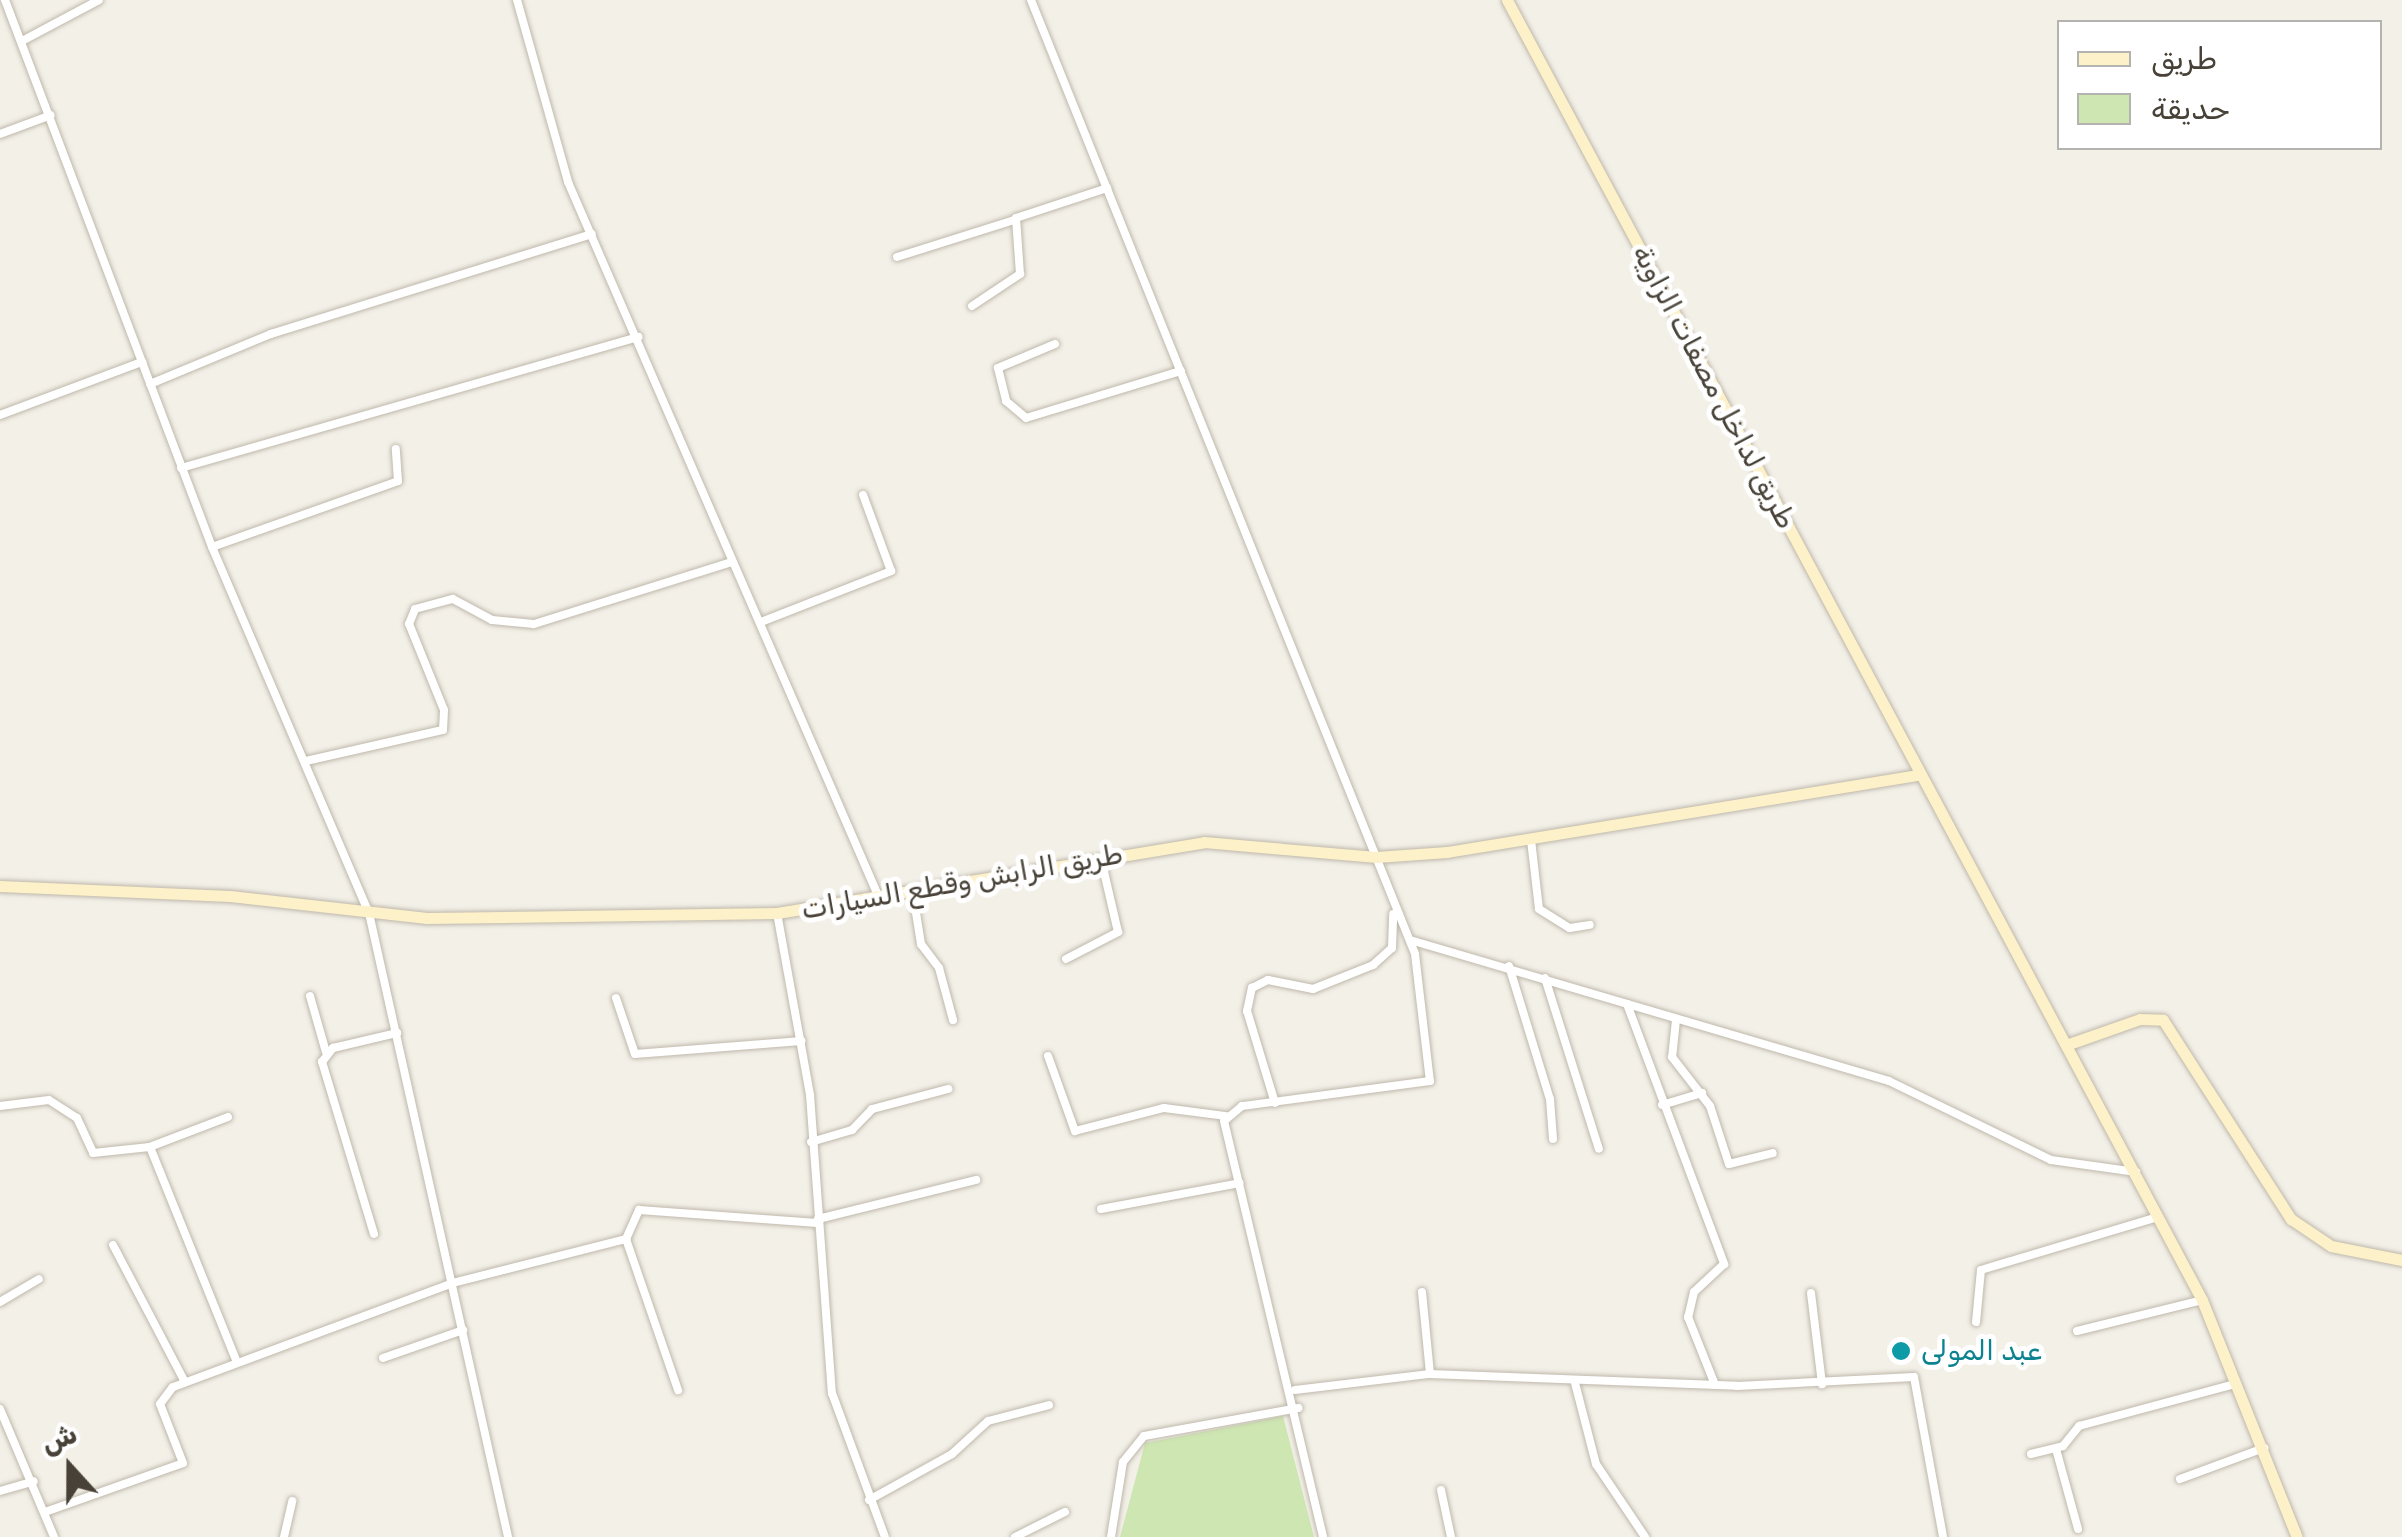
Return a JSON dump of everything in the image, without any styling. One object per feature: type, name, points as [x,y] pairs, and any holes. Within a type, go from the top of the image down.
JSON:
[{"type":"main road","name":"طريق لداخل مصفات الزاوية","points":[[1507,0],[2202,1300],[2240,1382],[2297,1537]]},
{"type":"main road","name":"طريق الرابش وقطع السيارات","points":[[0,886],[369,913],[777,913],[880,900],[1101,859],[1224,842],[1376,857],[1531,840],[1918,775]]},
{"type":"main road","points":[[2066,1045],[2140,1018],[2163,1020],[2284,1212],[2331,1246],[2402,1260]]},
{"type":"street","points":[[5,0],[212,547],[369,913],[508,1537]]},
{"type":"street","points":[[22,41],[99,0]]},
{"type":"street","points":[[517,0],[568,182],[880,900]]},
{"type":"street","points":[[1031,0],[1376,857],[1393,909],[1410,940],[1430,1081],[1274,1103],[1226,1116],[1164,1108],[1075,1132],[1048,1056]]},
{"type":"street","points":[[0,134],[51,115]]},
{"type":"street","points":[[897,257],[1106,188]]},
{"type":"street","points":[[972,306],[1020,274],[1014,220]]},
{"type":"street","points":[[150,384],[271,334],[592,234]]},
{"type":"street","points":[[181,468],[638,337]]},
{"type":"street","points":[[1055,344],[998,368],[1006,401],[1026,418],[1180,372]]},
{"type":"street","points":[[0,415],[142,362]]},
{"type":"street","points":[[212,547],[398,481],[396,449]]},
{"type":"street","points":[[760,622],[891,571],[863,494]]},
{"type":"street","points":[[306,761],[443,730],[444,710],[409,624],[415,609],[452,599],[492,620],[534,624],[732,562]]},
{"type":"street","points":[[1531,840],[1539,909],[1570,928],[1590,925]]},
{"type":"street","points":[[1066,959],[1118,932],[1101,859]]},
{"type":"street","points":[[912,894],[921,944],[939,968],[953,1020]]},
{"type":"street","points":[[1274,1103],[1246,1011],[1252,988],[1268,980],[1326,986],[1383,960],[1393,909]]},
{"type":"street","points":[[777,913],[802,1041],[832,1393],[885,1537]]},
{"type":"street","points":[[1410,940],[1509,966],[1676,1020],[1888,1081],[2050,1160],[2136,1172]]},
{"type":"street","points":[[1509,966],[1550,1099],[1553,1139]]},
{"type":"street","points":[[1545,978],[1599,1148]]},
{"type":"street","points":[[310,996],[374,1234]]},
{"type":"street","points":[[616,998],[635,1054],[802,1041]]},
{"type":"street","points":[[1627,1004],[1724,1264],[1694,1292],[1688,1317],[1715,1385]]},
{"type":"street","points":[[1676,1020],[1672,1057],[1702,1093],[1731,1166],[1773,1154]]},
{"type":"street","points":[[326,1052],[397,1033]]},
{"type":"street","points":[[811,1142],[852,1130],[872,1109],[948,1089]]},
{"type":"street","points":[[1662,1105],[1702,1093]]},
{"type":"street","points":[[0,1106],[48,1100],[77,1118],[94,1153],[150,1147],[228,1118]]},
{"type":"street","points":[[1226,1116],[1294,1390],[1323,1537]]},
{"type":"street","points":[[150,1147],[236,1360]]},
{"type":"street","points":[[678,1390],[626,1239],[639,1210],[818,1221],[976,1180]]},
{"type":"street","points":[[1102,1209],[1240,1183]]},
{"type":"street","points":[[1976,1322],[1981,1270],[2158,1217]]},
{"type":"street","points":[[45,1512],[183,1463],[160,1404],[185,1382],[453,1283],[626,1239]]},
{"type":"street","points":[[113,1245],[185,1382]]},
{"type":"street","points":[[0,1302],[39,1278]]},
{"type":"street","points":[[1422,1292],[1430,1374]]},
{"type":"street","points":[[1810,1293],[1822,1384]]},
{"type":"street","points":[[2076,1330],[2202,1300]]},
{"type":"street","points":[[383,1358],[463,1330]]},
{"type":"street","points":[[1294,1390],[1430,1374],[1575,1383],[1921,1382],[1943,1537]]},
{"type":"street","points":[[2032,1454],[2056,1449],[2079,1426],[2240,1382]]},
{"type":"street","points":[[1575,1383],[1596,1464],[1645,1537]]},
{"type":"street","points":[[869,1500],[952,1454],[988,1421],[1049,1405]]},
{"type":"street","points":[[1111,1537],[1123,1462],[1144,1436],[1298,1408]]},
{"type":"street","points":[[0,1409],[34,1481],[54,1537]]},
{"type":"street","points":[[2180,1479],[2264,1448]]},
{"type":"street","points":[[2056,1449],[2078,1529]]},
{"type":"street","points":[[0,1490],[34,1481]]},
{"type":"street","points":[[1440,1490],[1451,1537]]},
{"type":"street","points":[[284,1537],[292,1501]]},
{"type":"street","points":[[1015,1537],[1064,1512]]},
{"type":"green space","points":[[1283,1416],[1314,1537],[1120,1537],[1145,1443]]},
{"type":"place","name":"عبد المولى","points":[[1901,1351]]}]
